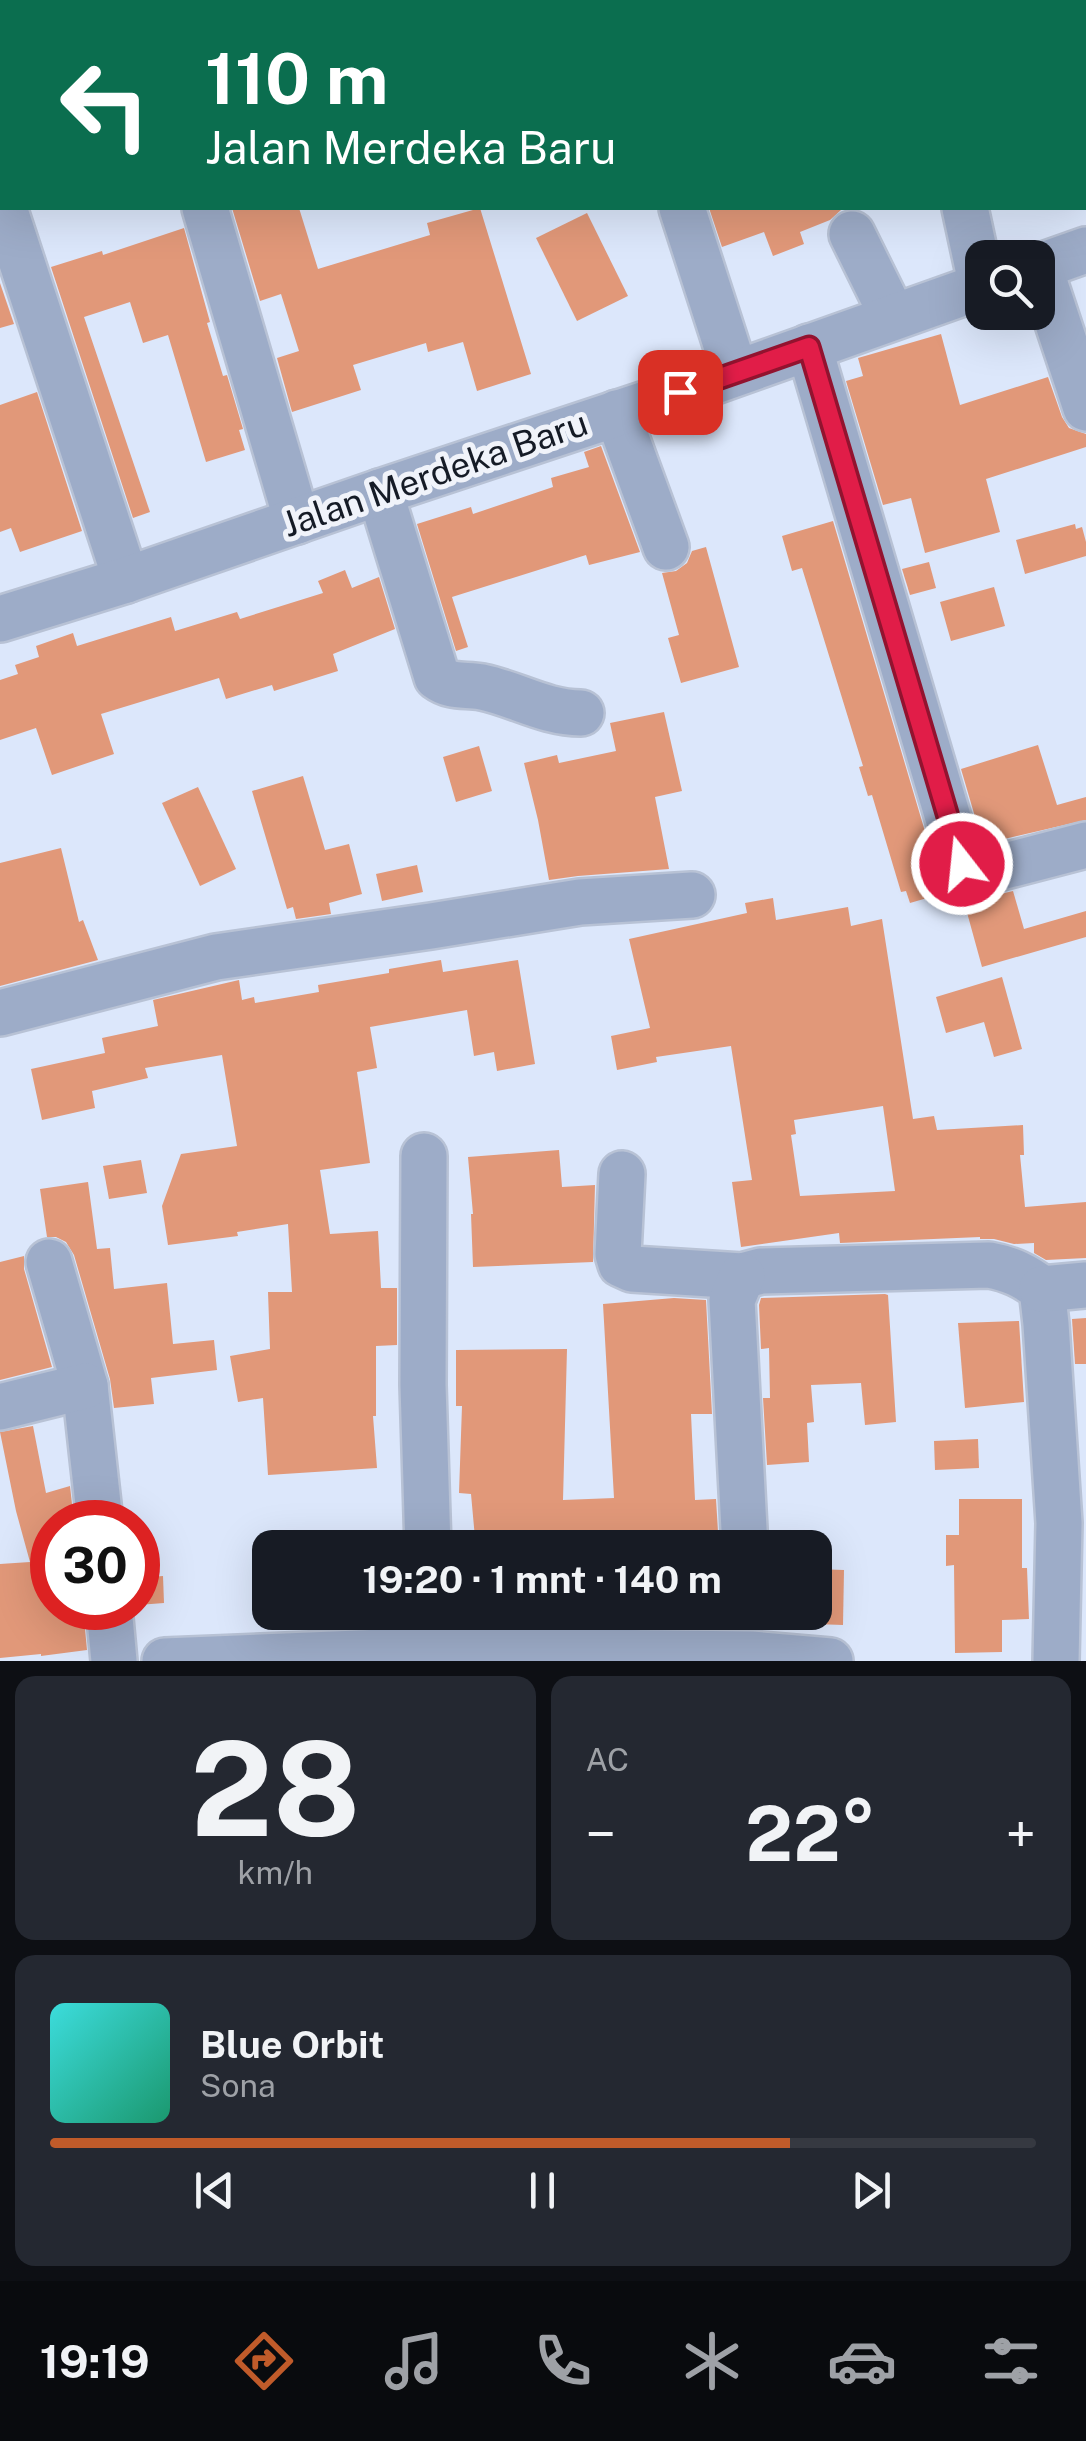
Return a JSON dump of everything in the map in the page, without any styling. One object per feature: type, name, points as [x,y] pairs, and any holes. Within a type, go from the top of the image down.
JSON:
[{"type":"street","points":[[5,210],[126,580]]},
{"type":"street","points":[[206,210],[297,521]]},
{"type":"street","points":[[683,210],[735,372]]},
{"type":"street","points":[[965,210],[972,240]]},
{"type":"street","points":[[852,234],[893,317]]},
{"type":"street","points":[[1055,261],[1086,250]]},
{"type":"street","name":"Jalan Merdeka Baru","points":[[0,619],[126,580],[965,292]]},
{"type":"street","points":[[1055,317],[1086,408]]},
{"type":"street","points":[[809,347],[965,870],[978,874],[1086,846]]},
{"type":"street","points":[[617,413],[666,547]]},
{"type":"street","points":[[380,492],[436,678],[448,686],[466,685],[510,693],[562,713],[581,712]]},
{"type":"street","points":[[0,1013],[216,957],[580,902],[692,894]]},
{"type":"street","points":[[424,1156],[423,1384],[427,1530]]},
{"type":"street","points":[[622,1174],[618,1254],[621,1264],[632,1268],[742,1276],[761,1270],[990,1265],[1026,1276],[1042,1289],[1086,1285]]},
{"type":"street","points":[[49,1262],[85,1386],[98,1500]]},
{"type":"street","points":[[742,1276],[732,1300],[744,1530]]},
{"type":"street","points":[[1042,1289],[1059,1523],[1056,1661]]},
{"type":"street","points":[[0,1407],[85,1386]]},
{"type":"street","points":[[110,1630],[114,1661]]},
{"type":"street","points":[[166,1661],[432,1641],[750,1642],[830,1661]]},
{"type":"building","points":[[233,210],[300,210],[318,269],[430,235],[427,223],[481,210],[531,374],[477,391],[463,342],[428,352],[426,343],[353,365],[361,390],[292,412],[277,358],[299,351],[281,294],[260,301]]},
{"type":"building","points":[[710,210],[841,210],[830,220],[800,232],[804,244],[773,256],[764,232],[722,247]]},
{"type":"building","points":[[587,213],[628,296],[577,321],[536,238]]},
{"type":"building","points":[[184,228],[210,322],[207,323],[243,429],[239,430],[245,450],[206,462],[168,335],[143,343],[130,302],[84,317],[150,512],[133,518],[51,267],[102,251],[103,255]]},
{"type":"building","points":[[0,283],[14,324],[0,328]]},
{"type":"building","points":[[941,334],[960,405],[1048,377],[1062,417],[1069,428],[1086,434],[1086,447],[986,479],[1000,532],[925,553],[911,498],[883,505],[846,381],[863,376],[858,358]]},
{"type":"building","points":[[37,392],[82,531],[20,552],[11,528],[0,532],[0,405]]},
{"type":"building","points":[[601,446],[640,552],[589,565],[586,555],[452,597],[468,647],[456,651],[417,524],[471,507],[473,514],[553,487],[551,478],[589,467],[584,452]]},
{"type":"building","points":[[833,521],[937,872],[951,891],[910,903],[906,891],[901,892],[872,795],[868,796],[859,767],[863,766],[802,568],[792,571],[782,536]]},
{"type":"building","points":[[1075,524],[1076,529],[1082,527],[1086,556],[1025,574],[1016,540]]},
{"type":"building","points":[[706,547],[739,667],[681,683],[668,638],[679,635],[662,573],[676,571],[687,563],[692,551]]},
{"type":"building","points":[[929,562],[936,588],[910,595],[902,569]]},
{"type":"building","points":[[345,570],[352,588],[379,577],[395,629],[333,654],[338,671],[274,691],[272,685],[226,699],[219,678],[101,714],[114,754],[52,775],[36,728],[0,740],[0,680],[18,674],[15,665],[39,657],[36,646],[73,633],[77,646],[171,617],[175,631],[237,612],[240,619],[323,593],[318,581]]},
{"type":"building","points":[[994,587],[1005,626],[951,641],[940,602]]},
{"type":"building","points":[[664,712],[682,791],[655,797],[669,869],[549,880],[524,763],[557,755],[559,763],[616,751],[610,723]]},
{"type":"building","points":[[1038,745],[1057,805],[1086,797],[1086,820],[983,844],[961,769]]},
{"type":"building","points":[[479,746],[492,791],[456,802],[443,757]]},
{"type":"building","points":[[303,776],[325,850],[349,844],[362,894],[329,903],[331,914],[296,919],[293,907],[287,909],[252,791]]},
{"type":"building","points":[[198,787],[236,869],[200,886],[162,803]]},
{"type":"building","points":[[61,848],[79,922],[83,920],[98,960],[0,986],[0,863]]},
{"type":"building","points":[[417,865],[423,892],[382,901],[376,874]]},
{"type":"building","points":[[1013,891],[1024,929],[1086,911],[1086,937],[982,967],[963,898]]},
{"type":"building","points":[[773,898],[776,920],[848,907],[851,926],[882,919],[913,1119],[934,1116],[937,1130],[1023,1125],[1024,1155],[1020,1155],[1025,1207],[1086,1202],[1086,1258],[1046,1260],[1034,1253],[1034,1243],[1014,1244],[980,1237],[840,1243],[839,1233],[741,1247],[732,1182],[752,1180],[731,1046],[656,1057],[657,1062],[617,1070],[611,1036],[650,1028],[629,939],[747,913],[745,903]],"holes":[[[883,1106],[895,1191],[800,1196],[791,1135],[796,1134],[794,1120]]]},
{"type":"building","points":[[441,960],[443,972],[518,960],[535,1064],[497,1071],[494,1052],[474,1056],[467,1010],[370,1027],[377,1068],[357,1072],[370,1163],[320,1170],[330,1234],[378,1231],[381,1288],[397,1288],[397,1345],[376,1346],[373,1416],[377,1468],[268,1475],[263,1398],[238,1402],[230,1356],[270,1349],[268,1292],[292,1292],[288,1224],[237,1232],[238,1236],[168,1245],[162,1206],[181,1154],[237,1146],[222,1055],[145,1068],[148,1078],[92,1091],[95,1108],[42,1120],[31,1069],[105,1053],[102,1038],[158,1026],[153,1000],[239,980],[242,1000],[254,997],[255,1003],[319,992],[318,985]]},
{"type":"building","points":[[1002,977],[1022,1049],[994,1057],[984,1022],[946,1033],[936,997]]},
{"type":"building","points":[[559,1150],[562,1187],[595,1185],[593,1262],[473,1267],[468,1157]]},
{"type":"building","points":[[141,1160],[147,1193],[109,1199],[103,1166]]},
{"type":"building","points":[[88,1182],[97,1249],[110,1248],[114,1289],[167,1283],[173,1344],[214,1340],[217,1370],[151,1378],[154,1404],[114,1408],[110,1379],[74,1255],[66,1242],[47,1237],[40,1189]]},
{"type":"building","points":[[24,1256],[24,1269],[52,1367],[0,1380],[0,1262]]},
{"type":"building","points":[[885,1294],[896,1422],[865,1425],[861,1383],[811,1385],[814,1422],[807,1423],[809,1462],[767,1465],[763,1398],[770,1398],[769,1348],[761,1349],[761,1298]]},
{"type":"building","points":[[674,1298],[706,1300],[712,1414],[691,1414],[695,1500],[716,1499],[718,1530],[474,1530],[471,1494],[459,1493],[462,1406],[456,1406],[456,1350],[567,1349],[563,1500],[614,1498],[603,1304]]},
{"type":"building","points":[[1086,1318],[1086,1364],[1075,1364],[1072,1319]]},
{"type":"building","points":[[1019,1321],[1024,1402],[965,1408],[958,1323]]},
{"type":"building","points":[[33,1426],[46,1493],[70,1486],[72,1500],[30,1500],[30,1562],[16,1511],[0,1432]]},
{"type":"building","points":[[978,1439],[979,1468],[935,1470],[934,1441]]},
{"type":"building","points":[[959,1499],[1022,1499],[1022,1568],[1027,1568],[1029,1619],[1002,1620],[1002,1652],[955,1653],[954,1565],[946,1566],[946,1535],[959,1535]]},
{"type":"building","points":[[30,1562],[30,1630],[85,1630],[87,1650],[0,1658],[0,1564]]},
{"type":"building","points":[[832,1570],[844,1570],[843,1625],[832,1625]]},
{"type":"building","points":[[163,1576],[164,1603],[160,1603]]},
{"type":"route","points":[[680,392],[809,347],[962,864]]}]
